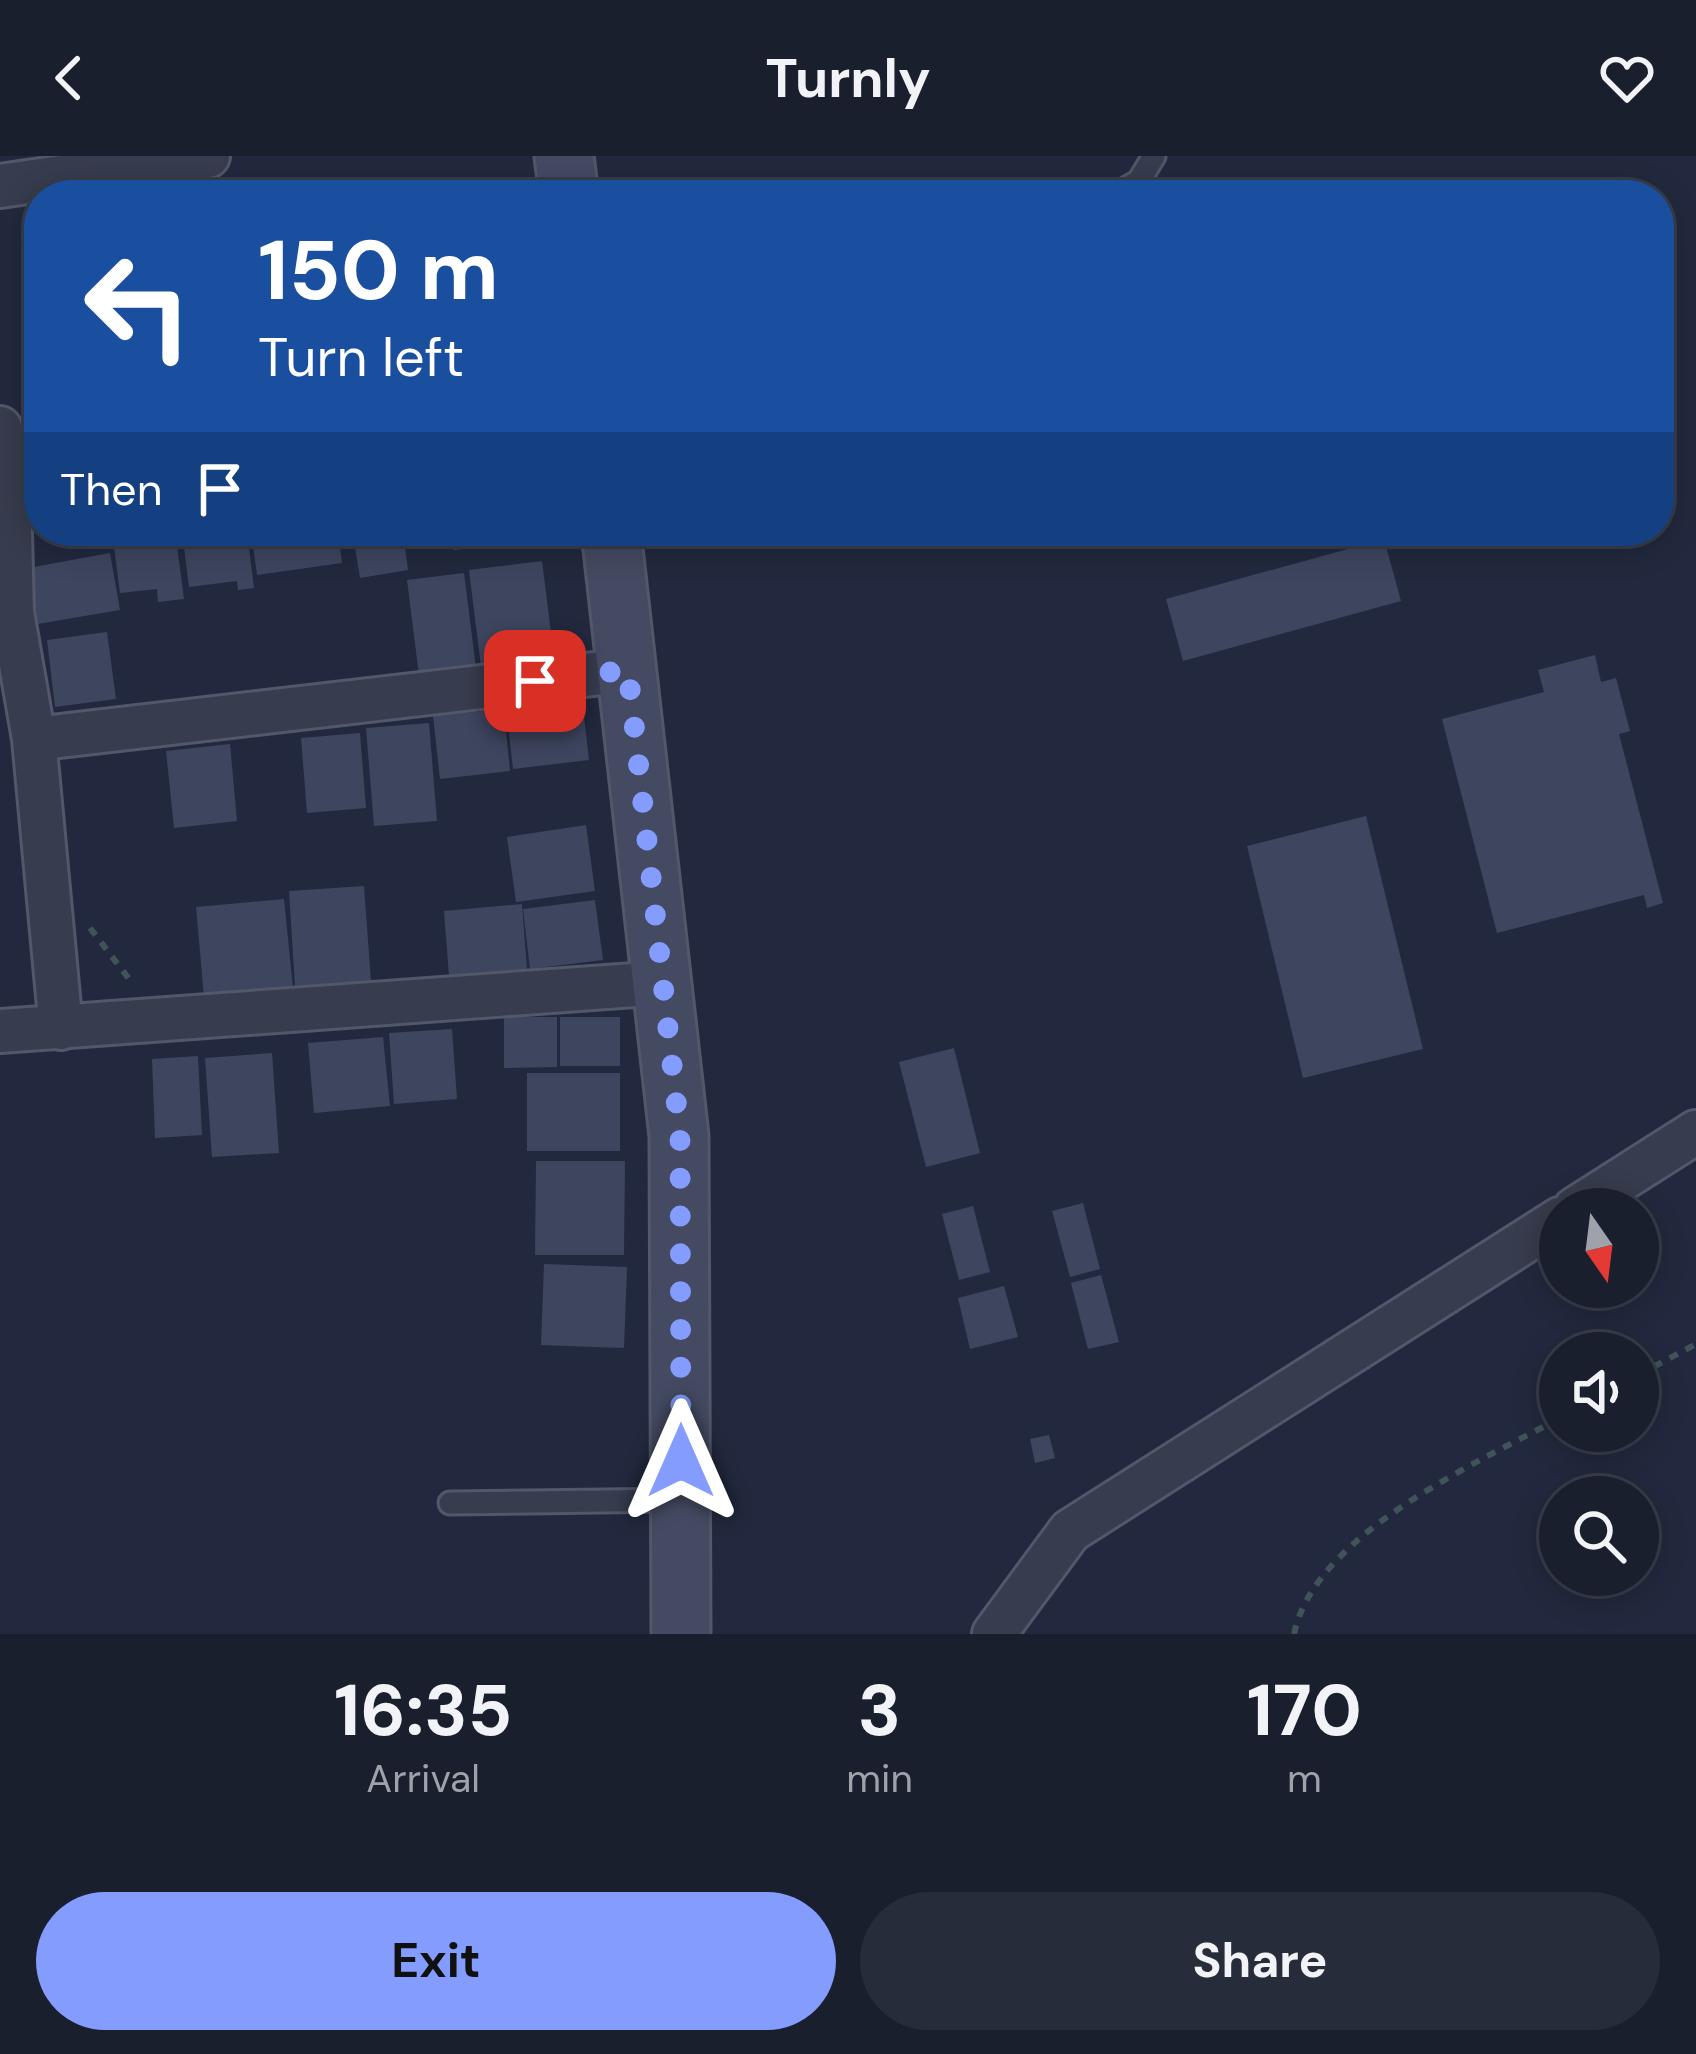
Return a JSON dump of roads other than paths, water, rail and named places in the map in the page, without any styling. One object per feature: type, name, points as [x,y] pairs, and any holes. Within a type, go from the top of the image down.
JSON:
[{"type":"street","points":[[42,180],[208,156]]},
{"type":"street","points":[[0,428],[24,492],[12,612],[34,739],[61,1028]]},
{"type":"street","points":[[612,546],[680,1136],[681,1634]]},
{"type":"street","points":[[34,739],[628,670]]},
{"type":"street","points":[[0,1031],[662,983]]},
{"type":"street","points":[[1608,1188],[1696,1132]]},
{"type":"street","points":[[994,1634],[1070,1532],[1539,1232]]},
{"type":"lane","points":[[450,1503],[681,1500]]}]
